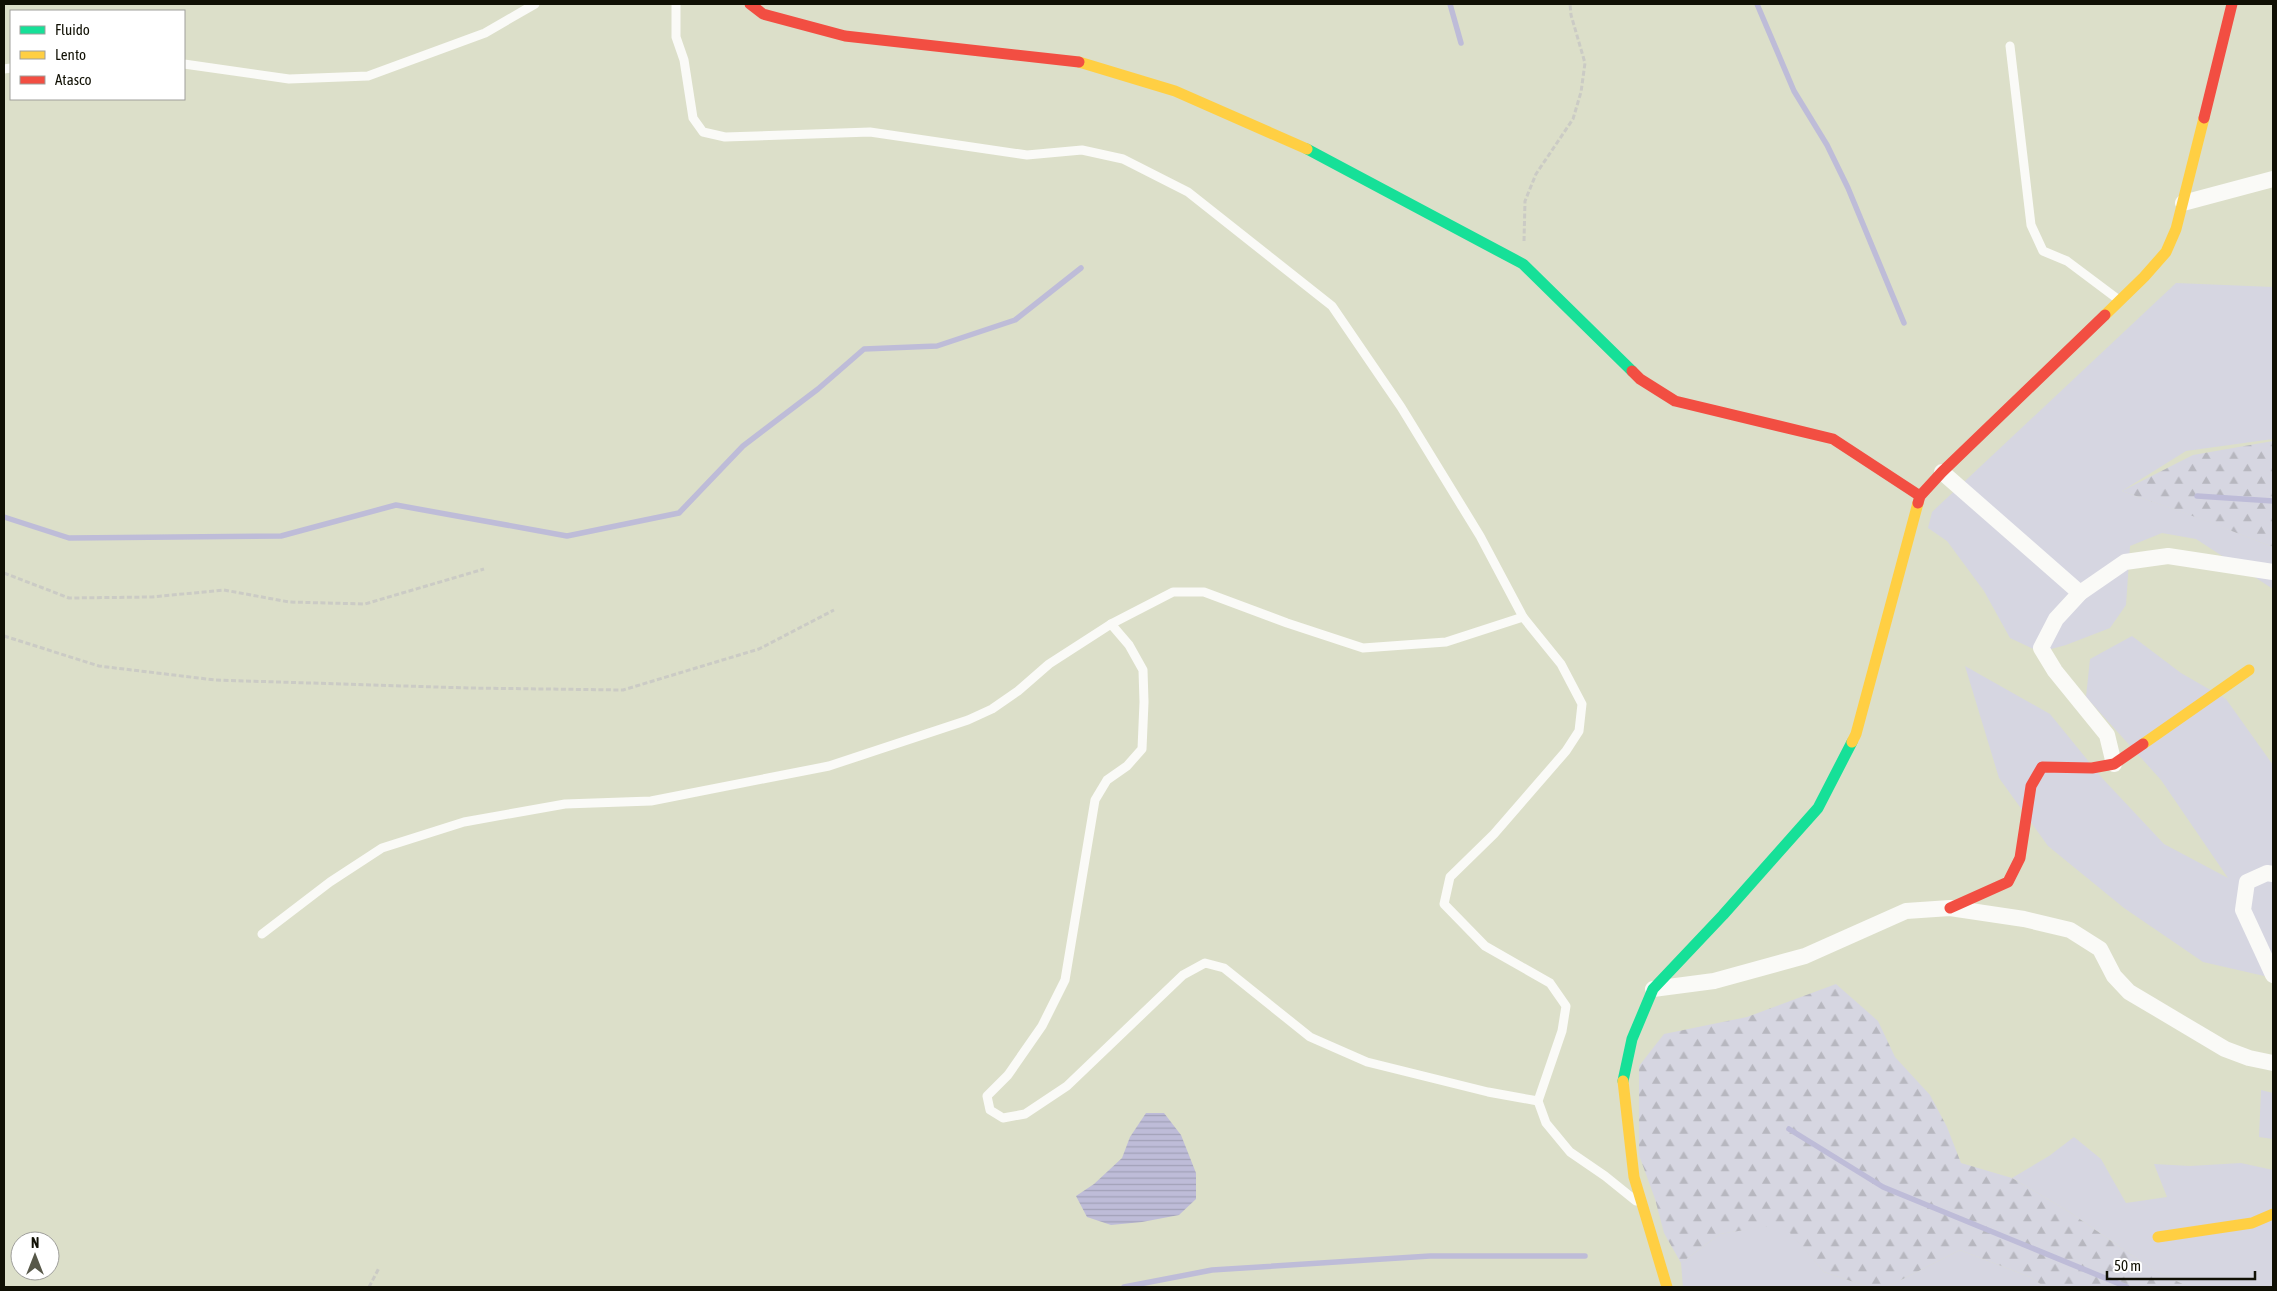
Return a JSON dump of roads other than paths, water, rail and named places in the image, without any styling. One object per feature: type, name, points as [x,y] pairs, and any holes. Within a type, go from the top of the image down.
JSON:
[{"type":"street","points":[[750,4],[763,14],[846,36],[1085,63],[1174,91],[1290,140],[1523,264],[1640,379],[1675,400],[1833,439],[1920,496]]},
{"type":"street","points":[[1667,1287],[1665,1275],[1634,1177],[1622,1083],[1632,1039],[1653,989],[1723,915],[1818,808],[1856,734],[1920,496],[1942,472],[2144,277],[2166,252],[2176,229],[2183,203],[2232,4]]},
{"type":"street","points":[[2183,203],[2273,179]]},
{"type":"street","points":[[1942,472],[2080,594]]},
{"type":"street","points":[[2114,764],[2107,735],[2055,671],[2041,648],[2056,619],[2080,594],[2126,562],[2168,556],[2273,572]]},
{"type":"street","points":[[1950,908],[2008,882],[2020,858],[2031,786],[2042,767],[2092,768],[2114,764],[2249,670]]},
{"type":"street","points":[[2273,874],[2268,873],[2247,882],[2243,910],[2273,975]]},
{"type":"street","points":[[1653,989],[1714,982],[1805,956],[1906,911],[1950,908],[2024,919],[2070,930],[2100,949],[2114,976],[2129,992],[2225,1049],[2249,1058],[2273,1063]]},
{"type":"street","points":[[2158,1237],[2252,1223],[2273,1214]]},
{"type":"lane","points":[[185,64],[289,78],[368,76],[485,33],[535,4]]},
{"type":"lane","points":[[676,4],[676,37],[684,60],[693,118],[704,132],[725,137],[870,132],[1027,155],[1082,150],[1123,159],[1188,192],[1332,306],[1411,423],[1480,536],[1522,617],[1561,664],[1582,704],[1579,731],[1566,751],[1494,834],[1450,877],[1444,904],[1486,946],[1550,983],[1566,1006],[1562,1031],[1538,1100],[1546,1123],[1570,1152],[1605,1176],[1642,1206]]},
{"type":"lane","points":[[2010,46],[2031,225],[2043,251],[2067,261],[2119,301]]},
{"type":"lane","points":[[262,934],[330,882],[382,848],[464,822],[565,804],[650,801],[829,766],[968,720],[992,709],[1018,691],[1049,664],[1111,624],[1173,592],[1204,592],[1287,623],[1363,648],[1446,642],[1522,617]]},
{"type":"lane","points":[[1111,624],[1129,645],[1143,670],[1142,749],[1127,766],[1107,780],[1095,800],[1065,980],[1042,1026],[1008,1075],[987,1096],[990,1110],[1003,1118],[1025,1114],[1067,1086],[1183,975],[1205,963],[1224,968],[1310,1037],[1367,1062],[1488,1092],[1538,1100]]},
{"type":"water","points":[[1146,1113],[1164,1113],[1181,1135],[1196,1173],[1196,1199],[1179,1215],[1142,1222],[1111,1225],[1087,1217],[1076,1196],[1094,1184],[1122,1158],[1130,1137]]},
{"type":"waterway","points":[[1450,4],[1461,43]]},
{"type":"waterway","points":[[1757,4],[1794,91],[1827,145],[1848,188],[1904,323]]},
{"type":"waterway","points":[[4,517],[69,538],[281,536],[396,505],[567,536],[679,513],[743,446],[818,389],[864,349],[937,346],[1015,320],[1081,268]]},
{"type":"waterway","points":[[2197,496],[2273,501]]},
{"type":"waterway","points":[[1789,1129],[1883,1187],[2127,1287]]},
{"type":"waterway","points":[[1124,1287],[1212,1270],[1430,1256],[1585,1256]]}]
